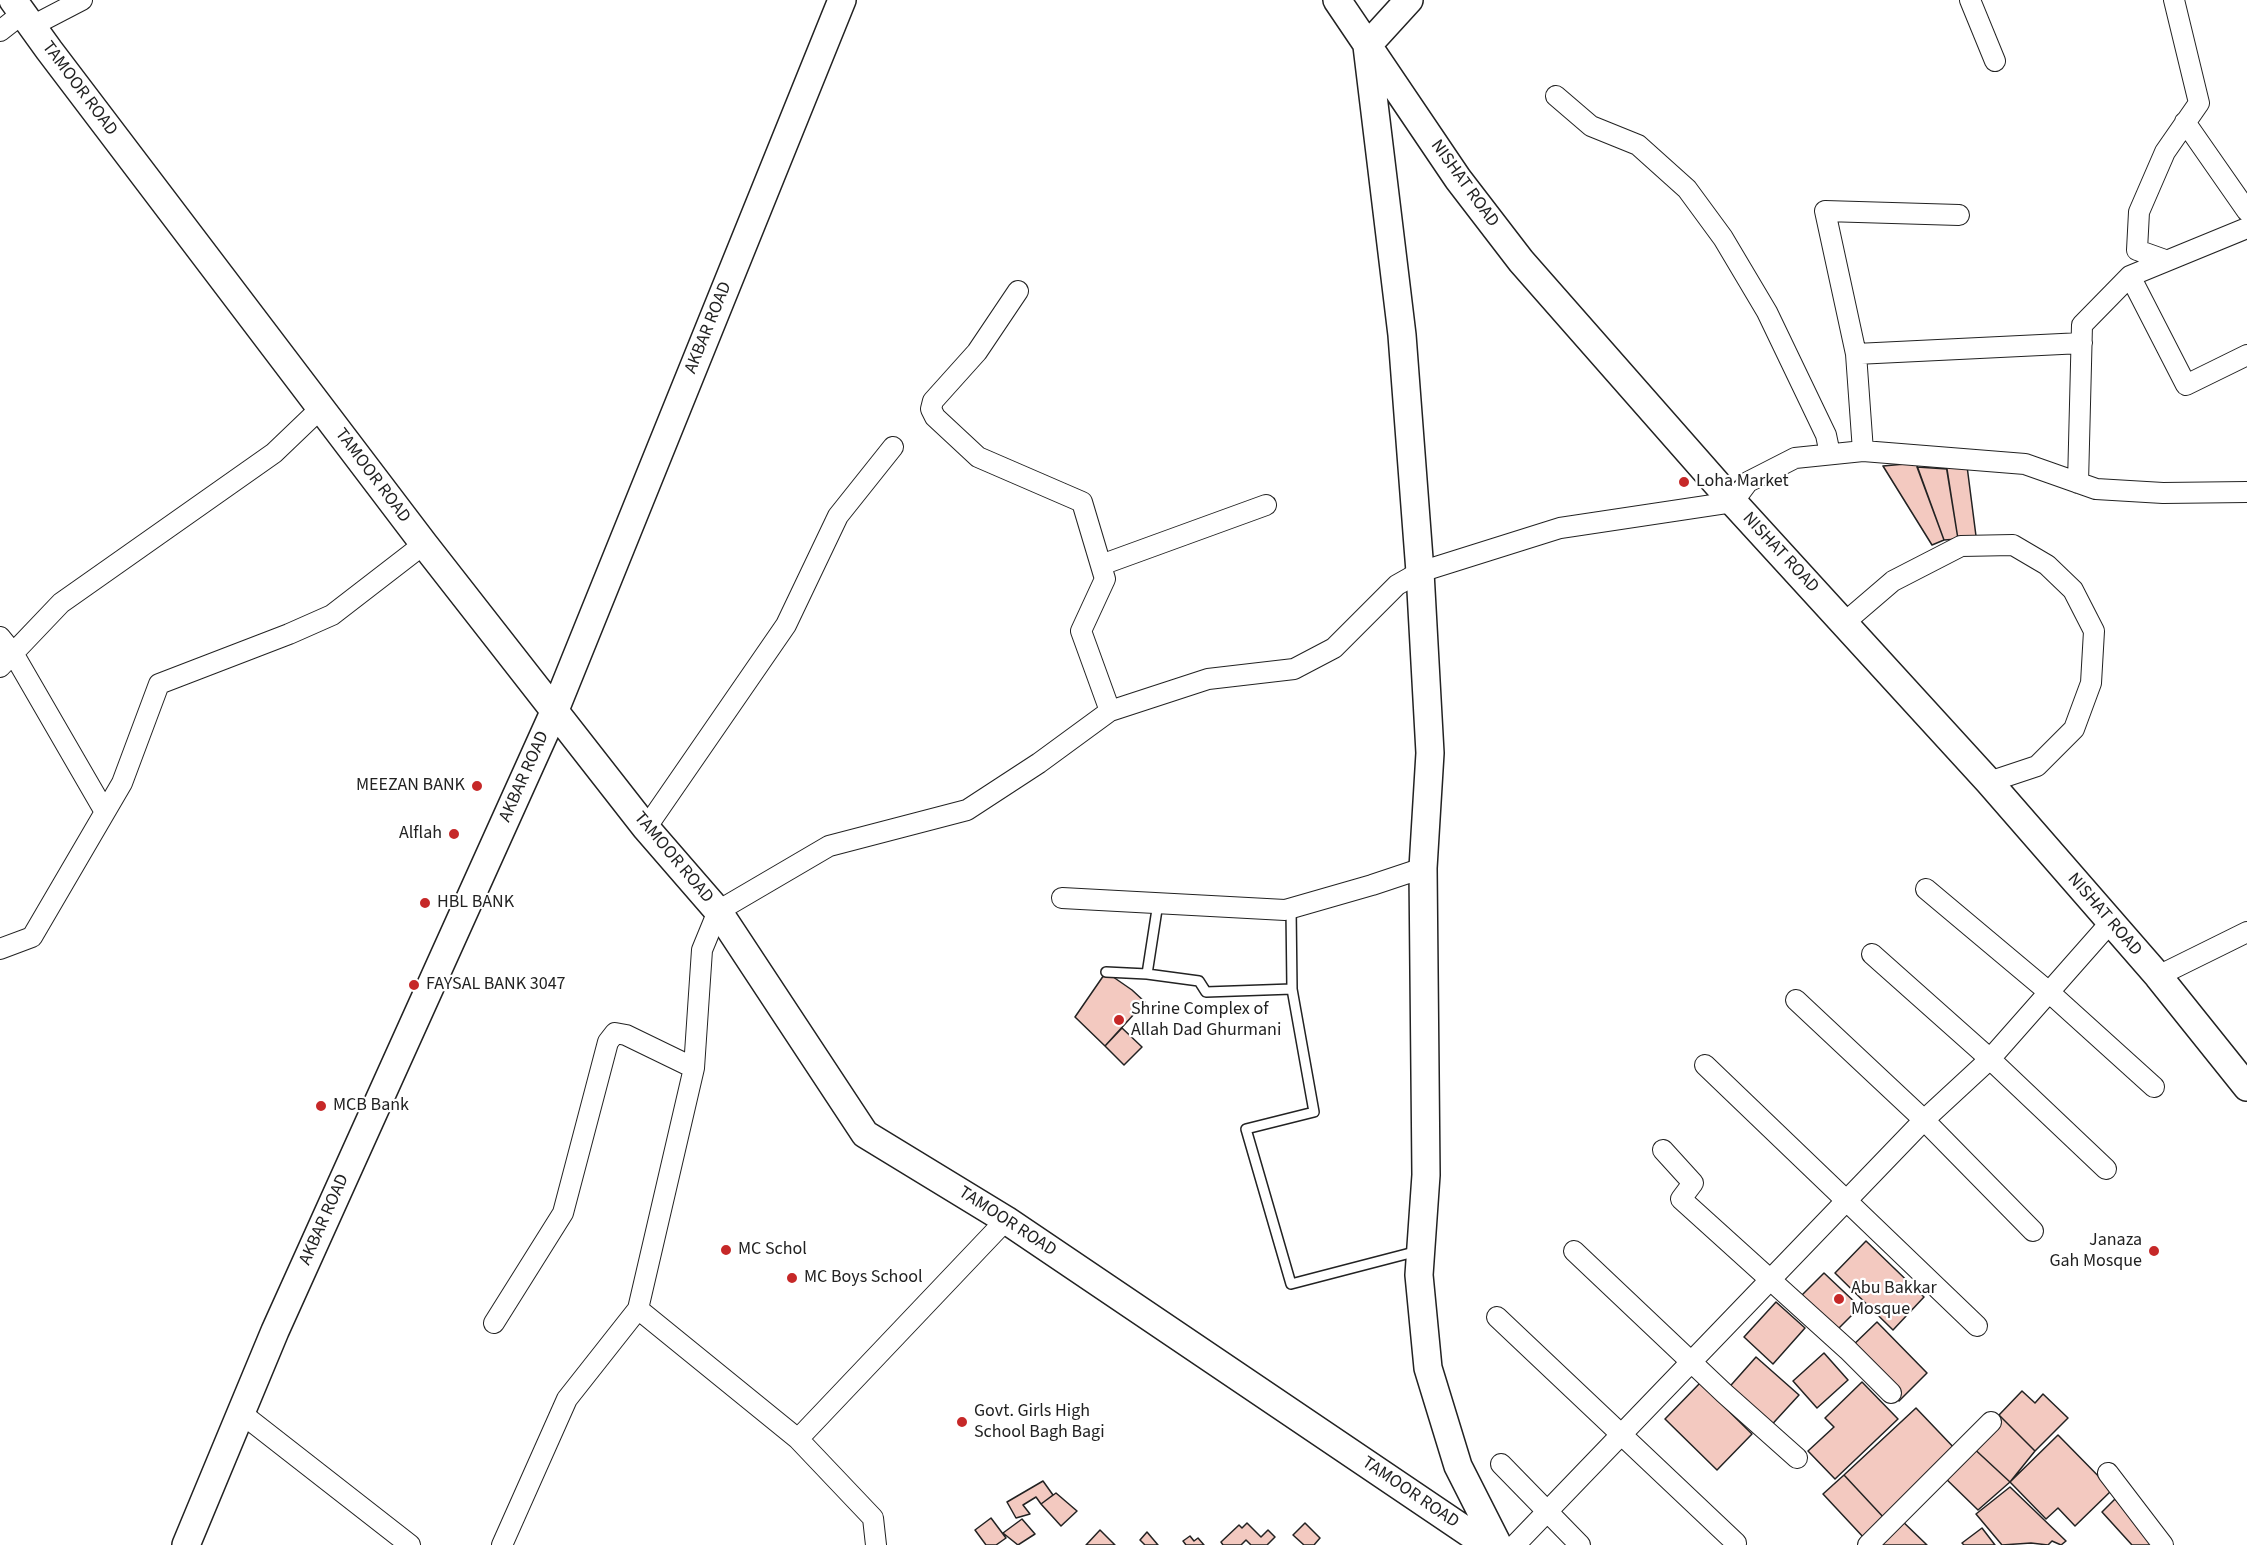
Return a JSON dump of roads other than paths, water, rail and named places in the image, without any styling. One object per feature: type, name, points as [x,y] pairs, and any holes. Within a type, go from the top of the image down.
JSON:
[{"type":"street","points":[[0,31],[23,13],[82,0]]},
{"type":"street","name":"AKBAR ROAD","points":[[186,1545],[275,1331],[555,710],[842,0]]},
{"type":"street","name":"NISHAT ROAD","points":[[1337,0],[1458,179],[1521,261],[1733,502],[1989,782],[2158,976],[2247,1087]]},
{"type":"street","points":[[1409,0],[1367,46],[1402,335],[1430,753],[1423,868],[1426,1175],[1419,1275],[1428,1368],[1458,1466],[1498,1545]]},
{"type":"street","points":[[1970,0],[1995,61]]},
{"type":"street","points":[[2165,260],[2138,250],[2139,212],[2165,152],[2199,103],[2174,0]]},
{"type":"street","name":"TAMOOR ROAD","points":[[23,13],[424,544],[646,828],[718,912],[865,1134],[1006,1220],[1487,1545]]},
{"type":"street","points":[[1556,96],[1591,126],[1638,145],[1686,189],[1705,213],[1723,237],[1767,312],[1826,435],[1830,454]]},
{"type":"street","points":[[2186,122],[2247,211]]},
{"type":"street","points":[[1863,451],[1856,354],[1825,211],[1959,215]]},
{"type":"street","points":[[2078,483],[2082,325],[2130,276],[2247,228]]},
{"type":"street","points":[[2130,276],[2186,385],[2247,356]]},
{"type":"street","points":[[1018,291],[977,352],[933,401],[931,409],[935,417],[978,457],[1082,502],[1105,579],[1081,631],[1110,711]]},
{"type":"street","points":[[1856,354],[2082,343]]},
{"type":"street","points":[[6,660],[61,603],[274,453],[321,408]]},
{"type":"street","points":[[646,828],[786,625],[837,516],[893,447]]},
{"type":"street","points":[[502,1545],[567,1399],[638,1309],[694,1068],[702,950],[718,912],[829,846],[967,810],[1039,763],[1110,711],[1208,679],[1294,669],[1334,648],[1397,585],[1419,572],[1560,528],[1733,502],[1748,482],[1794,458],[1863,451],[2025,464],[2096,489],[2163,493],[2247,492]]},
{"type":"street","points":[[1101,565],[1266,505]]},
{"type":"street","points":[[0,949],[32,937],[122,783],[159,684],[332,615],[424,544]]},
{"type":"street","points":[[1844,623],[1893,581],[1961,546],[2013,545],[2047,565],[2073,590],[2094,631],[2091,683],[2074,729],[2037,766],[1989,782]]},
{"type":"street","points":[[0,637],[6,660],[105,812]]},
{"type":"street","points":[[1062,898],[1285,910],[1423,868]]},
{"type":"street","points":[[1926,889],[2050,993],[2154,1087]]},
{"type":"street","points":[[1515,1545],[1847,1203],[1924,1120],[1990,1059],[2110,923]]},
{"type":"street","points":[[2158,976],[2247,933]]},
{"type":"street","points":[[1872,954],[1990,1059],[2106,1169]]},
{"type":"street","points":[[1796,1000],[1924,1120],[2033,1231]]},
{"type":"street","points":[[494,1323],[563,1213],[608,1042],[615,1033],[626,1035],[694,1068]]},
{"type":"street","points":[[1705,1065],[1977,1326]]},
{"type":"street","points":[[1663,1150],[1693,1183],[1681,1199],[1848,1350],[1891,1393]]},
{"type":"street","points":[[798,1439],[1006,1220]]},
{"type":"street","points":[[1574,1251],[1692,1363],[1797,1458]]},
{"type":"street","points":[[638,1309],[798,1439],[873,1518],[876,1545]]},
{"type":"street","points":[[1497,1317],[1736,1543]]},
{"type":"street","points":[[241,1413],[410,1545]]},
{"type":"street","points":[[1868,1545],[1991,1422]]},
{"type":"street","points":[[1501,1464],[1580,1545]]},
{"type":"street","points":[[2108,1473],[2163,1545]]},
{"type":"lane","points":[[1147,974],[1158,903]]},
{"type":"lane","points":[[1291,908],[1292,989],[1314,1112],[1246,1128],[1291,1284],[1420,1251]]},
{"type":"lane","points":[[1106,972],[1147,974],[1199,981],[1206,992],[1292,989]]},
{"type":"place","name":"Loha Market","points":[[1684,482]]},
{"type":"place","name":"MEEZAN BANK","points":[[477,786]]},
{"type":"place","name":"Alflah","points":[[454,834]]},
{"type":"place","name":"HBL BANK","points":[[425,903]]},
{"type":"place","name":"FAYSAL BANK 3047","points":[[414,985]]},
{"type":"place","name":"Shrine Complex of Allah Dad Ghurmani","points":[[1119,1020]]},
{"type":"place","name":"MCB Bank","points":[[321,1106]]},
{"type":"place","name":"MC Schol","points":[[726,1250]]},
{"type":"place","name":"Janaza Gah Mosque","points":[[2154,1251]]},
{"type":"place","name":"MC Boys School","points":[[792,1278]]},
{"type":"place","name":"Abu Bakkar Mosque","points":[[1839,1299]]},
{"type":"place","name":"Govt. Girls High School Bagh Bagi","points":[[962,1422]]}]
